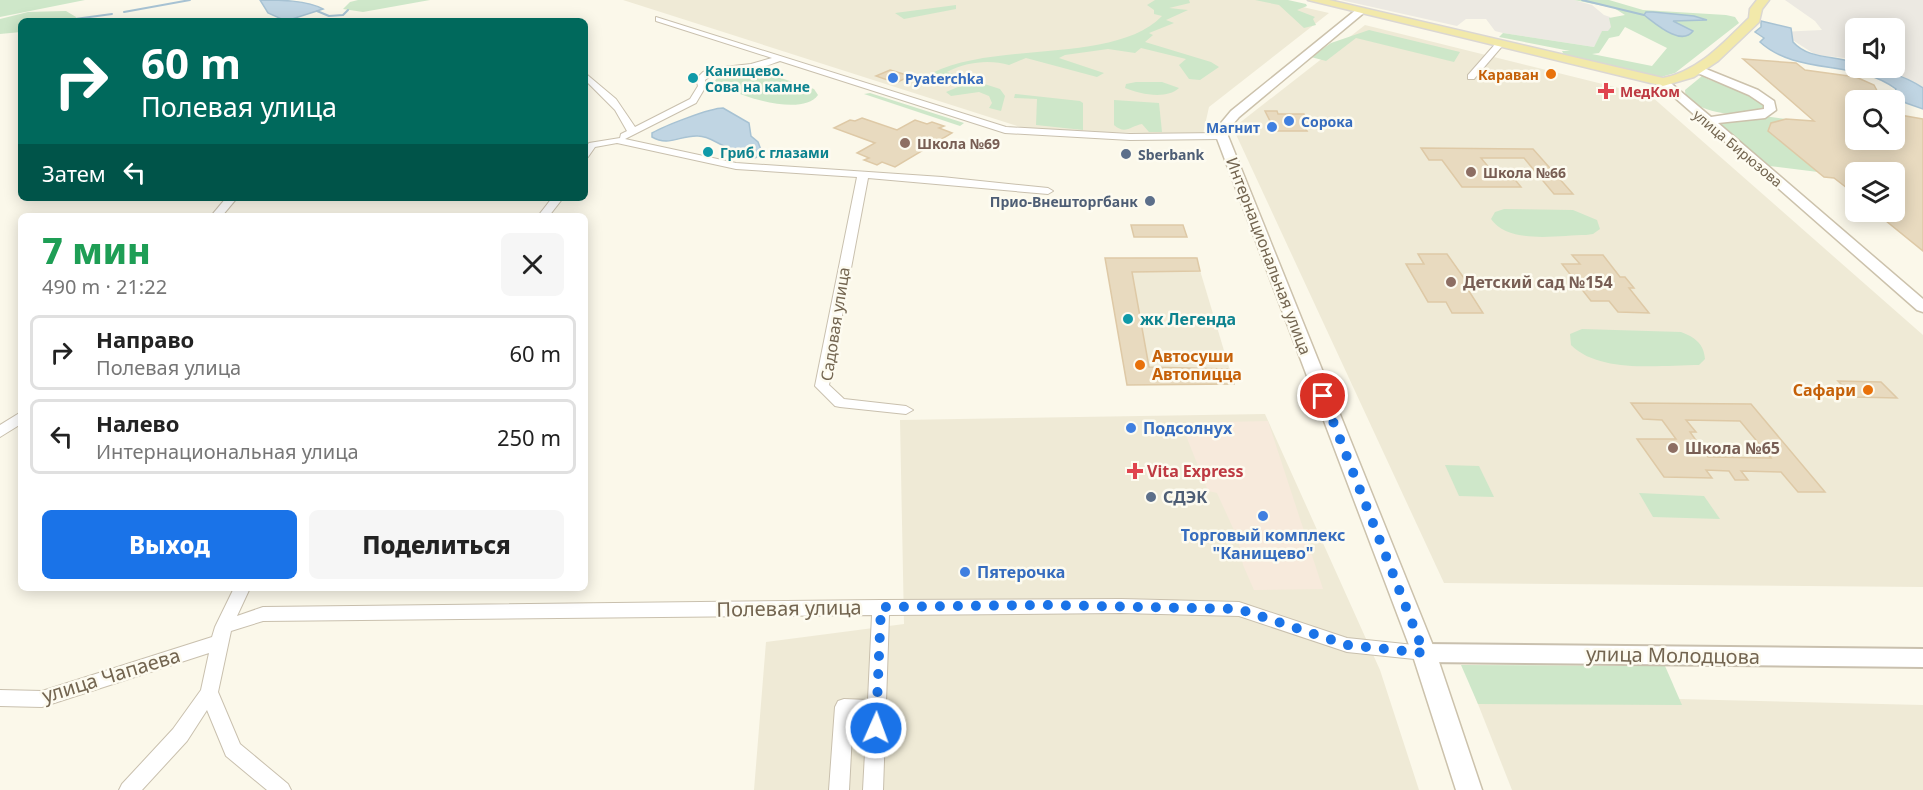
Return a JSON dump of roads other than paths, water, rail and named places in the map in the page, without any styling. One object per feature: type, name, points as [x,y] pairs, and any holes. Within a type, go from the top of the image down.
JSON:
[{"type":"main road","name":"улица Бирюзова","points":[[1314,0],[1663,82],[1923,307]]},
{"type":"main road","points":[[1663,82],[1682,79],[1697,69],[1755,19],[1756,9],[1763,0]]},
{"type":"main road","name":"Интернациональная улица","points":[[1361,11],[1235,114],[1222,129],[1222,136],[1424,653],[1469,790]]},
{"type":"main road","points":[[1697,69],[1720,82],[1754,93],[1770,104],[1770,110],[1765,114],[1706,121]]},
{"type":"street","points":[[659,19],[1005,130],[1119,137],[1222,136]]},
{"type":"street","points":[[1471,78],[1500,44]]},
{"type":"street","points":[[588,151],[592,146],[617,140],[693,101],[702,86],[700,79],[708,71],[725,67],[752,67],[780,58]]},
{"type":"street","points":[[588,78],[608,94],[626,116],[632,132]]},
{"type":"street","points":[[617,140],[736,166],[942,180],[1048,191]]},
{"type":"street","name":"Садовая улица","points":[[863,175],[822,386],[840,403],[906,410]]},
{"type":"street","points":[[219,213],[229,201]]},
{"type":"street","points":[[546,213],[556,201]]},
{"type":"street","points":[[0,432],[18,419]]},
{"type":"street","points":[[129,790],[180,735],[209,692],[221,634],[241,591]]},
{"type":"street","name":"Полевая улица","points":[[221,634],[263,614],[1045,605],[1239,609],[1347,645],[1424,653]]},
{"type":"street","points":[[873,790],[881,607]]},
{"type":"street","name":"улица Чапаева","points":[[0,698],[42,699],[221,634]]},
{"type":"street","name":"улица Молодцова","points":[[1424,653],[1923,658]]},
{"type":"street","points":[[209,692],[233,750],[281,790]]},
{"type":"street","points":[[839,790],[844,707],[877,708]]},
{"type":"water","points":[[260,0],[301,2],[323,9],[295,18],[279,18],[268,13]]},
{"type":"water","points":[[1646,12],[1694,16],[1707,20],[1673,21],[1693,31],[1688,35],[1675,35],[1644,15]]},
{"type":"water","points":[[1761,21],[1791,28],[1793,42],[1799,48],[1814,54],[1845,61],[1845,70],[1809,64],[1775,53],[1760,42],[1764,38],[1755,32],[1761,27]]},
{"type":"water","points":[[1875,78],[1905,78],[1916,83],[1923,88],[1923,109],[1905,102],[1905,90],[1896,90]]},
{"type":"water","points":[[723,108],[749,123],[751,136],[758,142],[763,155],[747,159],[730,157],[722,152],[724,146],[702,136],[669,141],[652,137],[652,133],[676,122]]},
{"type":"waterway","points":[[124,12],[190,0]]},
{"type":"waterway","points":[[1582,0],[1644,15]]},
{"type":"waterway","points":[[317,11],[329,16],[343,15],[348,10]]},
{"type":"waterway","points":[[82,18],[112,14]]},
{"type":"place","name":"Караван","points":[[1551,74]]},
{"type":"place","name":"Канищево. Сова на камне","points":[[693,78]]},
{"type":"place","name":"Pyaterchka","points":[[893,78]]},
{"type":"place","name":"МедКом","points":[[1606,91]]},
{"type":"place","name":"Сорока","points":[[1289,121]]},
{"type":"place","name":"Магнит","points":[[1272,127]]},
{"type":"place","name":"Школа №69","points":[[905,143]]},
{"type":"place","name":"Гриб с глазами","points":[[708,152]]},
{"type":"place","name":"Sberbank","points":[[1126,154]]},
{"type":"place","name":"Школа №66","points":[[1471,172]]},
{"type":"place","name":"Прио-Внешторгбанк","points":[[1150,201]]},
{"type":"place","name":"Детский сад №154","points":[[1451,282]]},
{"type":"place","name":"жк Легенда","points":[[1128,319]]},
{"type":"place","name":"Автосуши Автопицца","points":[[1140,365]]},
{"type":"place","name":"Сафари","points":[[1868,390]]},
{"type":"place","name":"Подсолнух","points":[[1131,428]]},
{"type":"place","name":"Школа №65","points":[[1673,448]]},
{"type":"place","name":"Vita Express","points":[[1135,471]]},
{"type":"place","name":"СДЭК","points":[[1151,497]]},
{"type":"place","name":"Торговый комплекс \"Канищево\"","points":[[1263,516]]},
{"type":"place","name":"Пятерочка","points":[[965,572]]}]
